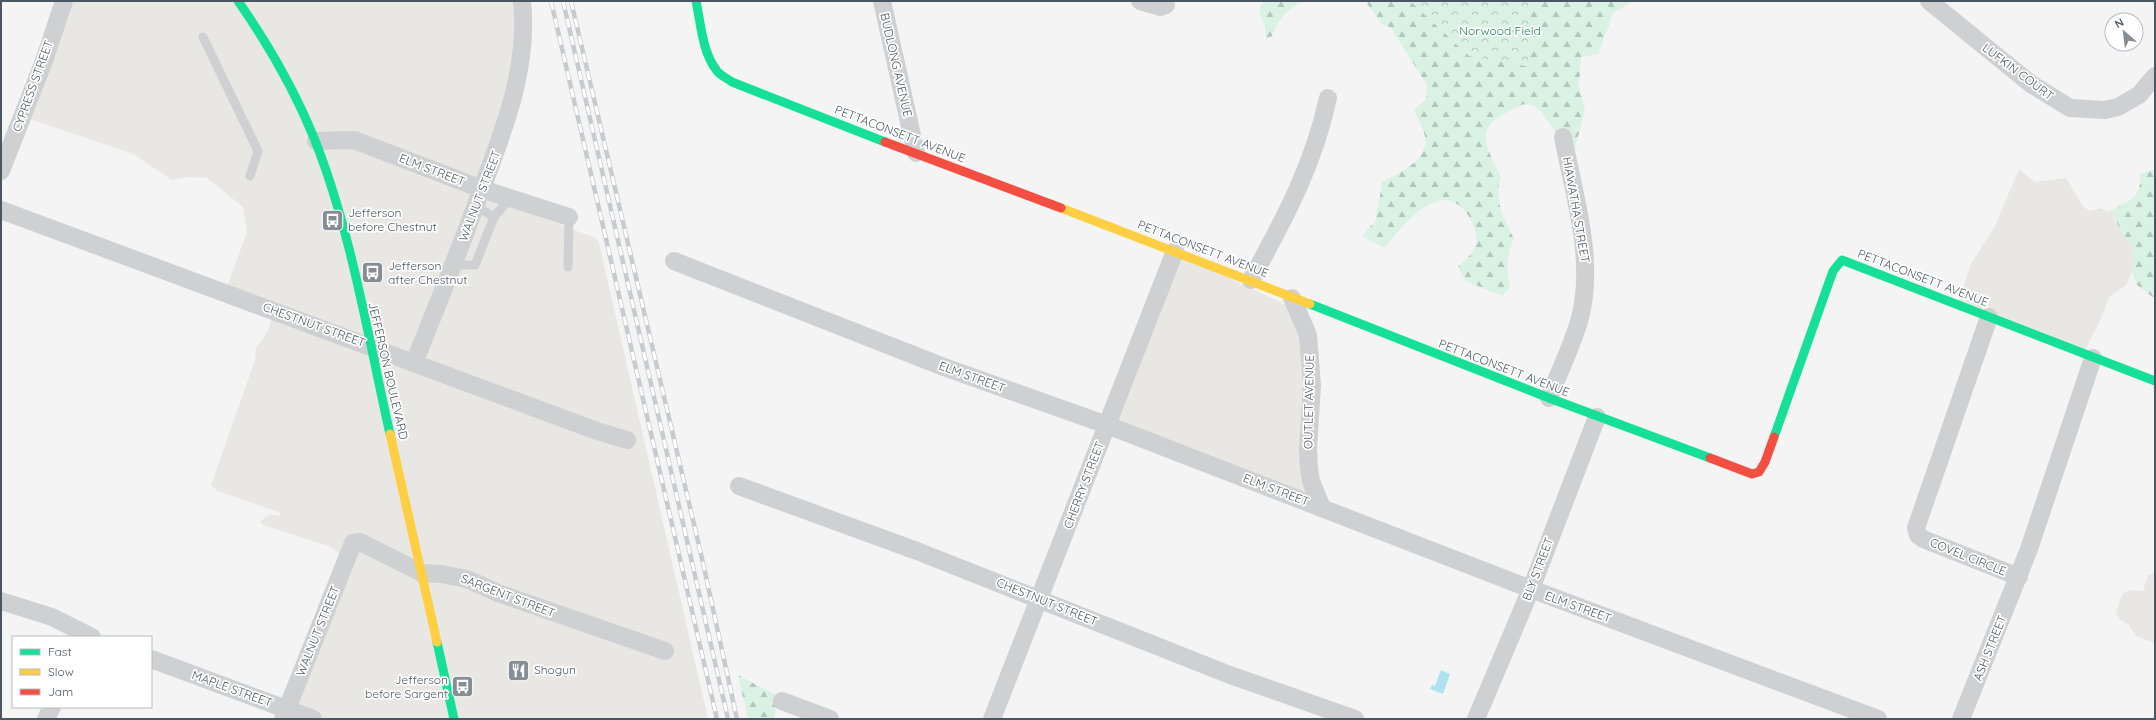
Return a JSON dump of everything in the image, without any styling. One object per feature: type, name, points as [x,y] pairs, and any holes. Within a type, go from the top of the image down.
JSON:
[{"type":"street","name":"CYPRESS STREET","points":[[1,171],[44,61],[64,1]]},
{"type":"street","name":"JEFFERSON BOULEVARD","points":[[238,1],[280,66],[316,141],[329,175],[344,229],[371,346],[454,719]]},
{"type":"street","name":"WALNUT STREET","points":[[414,363],[454,266],[499,146],[516,90],[521,67],[522,1]]},
{"type":"street","name":"PETTACONSETT AVENUE","points":[[696,1],[704,44],[717,72],[739,84],[1251,280],[1292,298],[1549,398],[1752,474],[1759,472],[1765,462],[1832,271],[1842,260],[2155,381]]},
{"type":"street","name":"BUDLONG AVENUE","points":[[882,1],[916,153]]},
{"type":"street","points":[[1140,1],[1161,7],[1166,5]]},
{"type":"street","name":"LUFKIN COURT","points":[[1929,1],[2031,84],[2070,108],[2105,110],[2118,107],[2139,95],[2155,76]]},
{"type":"street","points":[[1251,280],[1295,197],[1321,129],[1328,98]]},
{"type":"street","name":"HIAWATHA STREET","points":[[1549,398],[1580,318],[1586,265],[1563,136]]},
{"type":"street","name":"ELM STREET","points":[[316,141],[354,140],[479,197],[510,198],[568,217]]},
{"type":"street","name":"CHESTNUT STREET","points":[[1,210],[627,440]]},
{"type":"street","name":"CHERRY STREET","points":[[992,719],[1175,251]]},
{"type":"street","name":"ELM STREET","points":[[674,261],[944,367],[1107,425],[1531,589],[1878,719]]},
{"type":"street","name":"OUTLET AVENUE","points":[[1292,298],[1308,335],[1312,385],[1308,450],[1309,468],[1311,482],[1322,508]]},
{"type":"street","name":"COVEL CIRCLE","points":[[1989,317],[1916,528],[1918,535],[1923,539],[2019,577],[2093,358]]},
{"type":"street","name":"BLY STREET","points":[[1476,719],[1531,589],[1597,416]]},
{"type":"street","name":"CHESTNUT STREET","points":[[738,486],[917,551],[1230,675],[1355,719]]},
{"type":"street","name":"SARGENT STREET","points":[[353,544],[360,542],[366,544],[422,573],[441,574],[467,579],[498,593],[665,651]]},
{"type":"street","name":"WALNUT STREET","points":[[285,714],[353,544]]},
{"type":"street","name":"ASH STREET","points":[[1961,719],[2019,577]]},
{"type":"street","points":[[1,601],[52,618],[89,636]]},
{"type":"street","name":"MAPLE STREET","points":[[152,659],[285,714],[313,719]]},
{"type":"street","points":[[782,701],[830,719]]},
{"type":"street","points":[[46,719],[52,708]]},
{"type":"lane","points":[[203,37],[258,151],[250,176]]},
{"type":"lane","points":[[479,197],[494,217]]},
{"type":"lane","points":[[454,266],[475,265],[494,217],[510,198]]},
{"type":"lane","points":[[568,217],[568,267]]},
{"type":"shaded area","points":[[67,1],[521,1],[523,22],[487,197],[598,239],[708,719],[283,719],[344,558],[331,547],[263,525],[260,522],[270,514],[279,516],[281,513],[218,491],[211,485],[255,360],[256,348],[268,331],[274,310],[226,290],[247,232],[243,207],[207,178],[186,177],[172,180],[133,154],[24,117]]},
{"type":"shaded area","points":[[2019,169],[2035,182],[2066,178],[2082,205],[2089,211],[2101,208],[2108,212],[2113,212],[2115,221],[2135,252],[2136,262],[2126,285],[2109,297],[2100,321],[2085,350],[1958,303],[1971,264],[1995,226]]},
{"type":"shaded area","points":[[1173,251],[1299,311],[1317,496],[1108,424]]},
{"type":"shaded area","points":[[2155,573],[2155,643],[2136,636],[2128,624],[2120,620],[2116,611],[2123,593],[2132,590],[2143,591],[2148,575]]},
{"type":"green space","points":[[1264,1],[1304,1],[1294,7],[1280,20],[1272,36],[1266,39],[1265,26],[1259,11]]},
{"type":"green space","points":[[1365,1],[1633,1],[1613,13],[1598,54],[1581,57],[1579,86],[1585,110],[1574,152],[1566,151],[1546,118],[1536,108],[1528,104],[1519,106],[1497,118],[1490,125],[1486,140],[1488,149],[1501,177],[1498,193],[1499,201],[1514,239],[1508,257],[1510,288],[1502,296],[1466,281],[1458,267],[1474,251],[1477,241],[1476,233],[1469,216],[1457,204],[1449,200],[1442,200],[1433,203],[1416,213],[1384,248],[1362,236],[1376,220],[1381,192],[1381,182],[1413,164],[1424,150],[1424,133],[1414,110],[1426,99],[1427,85],[1391,28],[1382,24]]},
{"type":"green space","name":"Norwood Field","points":[[1410,1],[1531,1],[1530,67],[1469,56]]},
{"type":"green space","points":[[2155,169],[2155,299],[2137,285],[2132,273],[2134,255],[2132,248],[2116,221],[2113,212],[2108,212],[2127,202],[2136,194],[2139,189],[2140,174]]},
{"type":"green space","points":[[738,675],[778,696],[774,719],[748,719]]},
{"type":"water","points":[[1441,670],[1450,674],[1443,694],[1430,689],[1432,685],[1435,686]]},
{"type":"railway","points":[[551,1],[717,719]]},
{"type":"railway","points":[[563,1],[728,719]]},
{"type":"railway","points":[[571,1],[701,554],[737,719]]},
{"type":"traffic: fast","points":[[238,1],[270,50],[289,84],[314,138],[327,173],[349,247],[358,284],[390,434]]},
{"type":"traffic: fast","points":[[696,1],[705,47],[712,63],[720,74],[732,82],[885,142]]},
{"type":"traffic: fast","points":[[1774,437],[1833,271],[1842,260],[2155,381]]},
{"type":"traffic: fast","points":[[1310,304],[1549,398],[1710,458]]},
{"type":"traffic: fast","points":[[437,642],[454,719]]},
{"type":"traffic: slow","points":[[1061,208],[1310,304]]},
{"type":"traffic: slow","points":[[390,434],[437,642]]},
{"type":"traffic: jam","points":[[885,142],[1061,208]]},
{"type":"traffic: jam","points":[[1710,458],[1752,474],[1759,472],[1765,462],[1774,437]]},
{"type":"place","name":"Jefferson before Chestnut","points":[[332,220]]},
{"type":"place","name":"Jefferson after Chestnut","points":[[373,273]]},
{"type":"place","name":"Shogun","points":[[519,670]]},
{"type":"place","name":"Jefferson before Sargent","points":[[463,687]]}]
